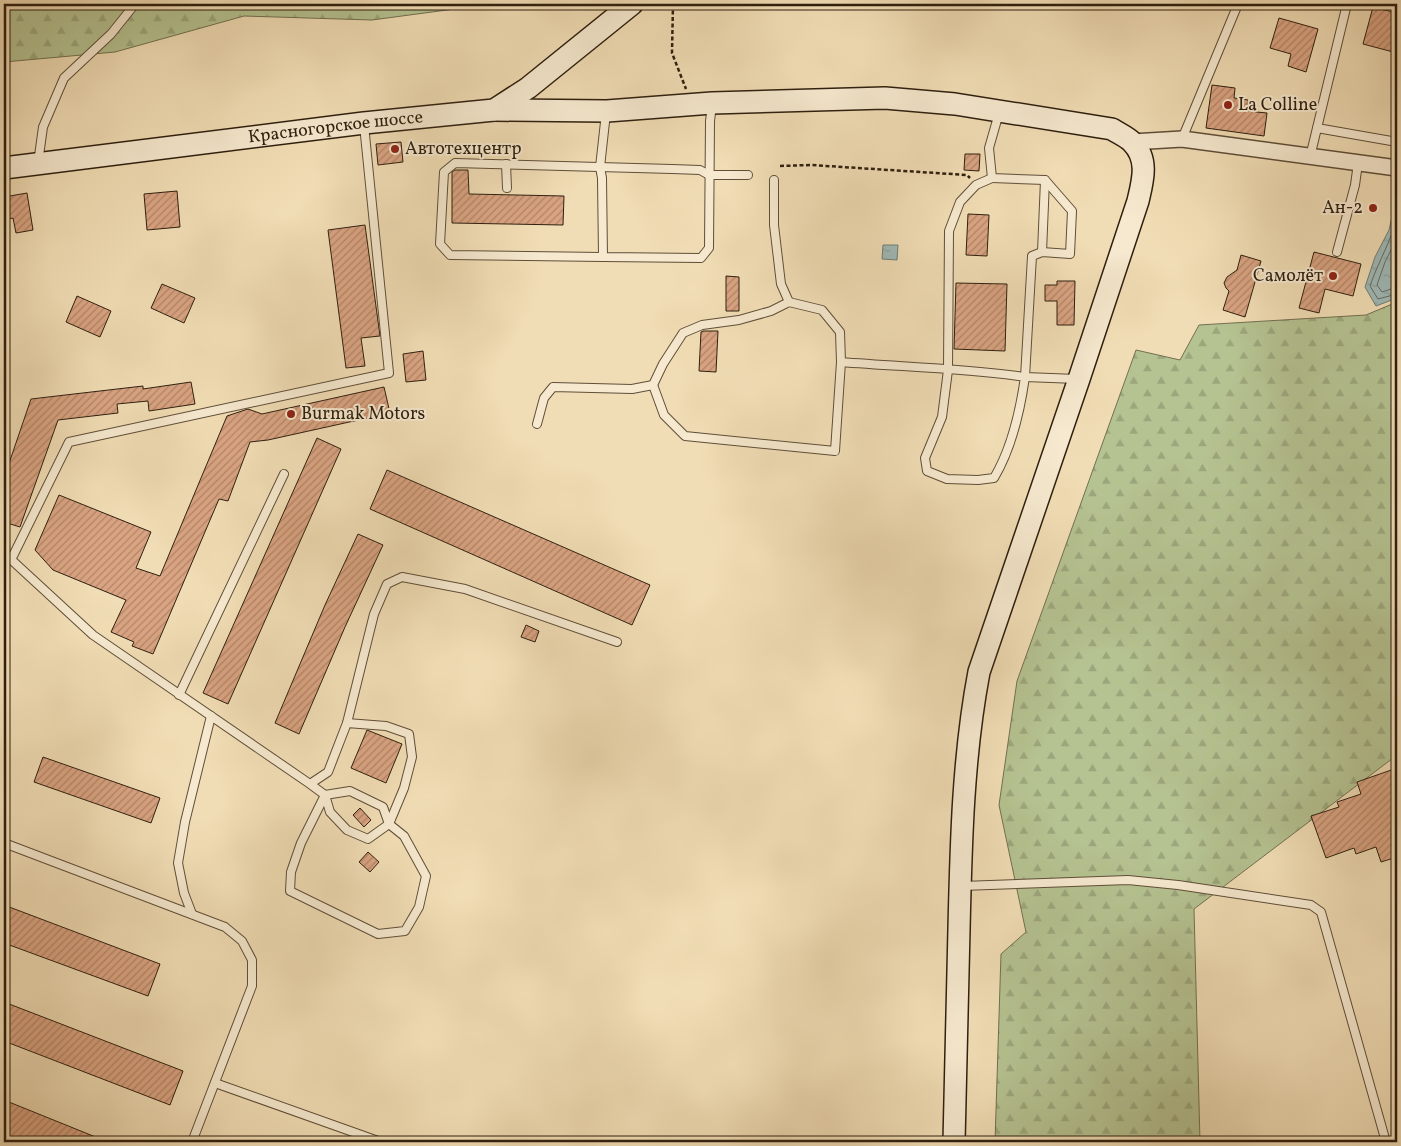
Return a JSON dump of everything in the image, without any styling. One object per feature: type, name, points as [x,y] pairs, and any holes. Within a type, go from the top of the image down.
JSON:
[{"type":"street","name":"Красногорское шоссе","points":[[4,168],[494,110],[528,88],[632,4]]},
{"type":"street","points":[[494,110],[607,111],[702,104],[885,98],[1000,110],[1112,129],[1132,142],[1142,158],[1144,178],[1079,379],[979,672],[972,709],[966,766],[960,886],[954,1142]]},
{"type":"street","points":[[1132,142],[1182,140],[1397,168]]},
{"type":"lane","points":[[37,164],[42,127],[64,78],[111,34],[135,4]]},
{"type":"lane","points":[[1182,140],[1238,4]]},
{"type":"lane","points":[[1310,157],[1347,4]]},
{"type":"lane","points":[[702,104],[710,121],[709,175],[709,248],[701,258],[450,255],[440,244],[444,172],[455,163],[700,170],[709,175],[748,175]]},
{"type":"lane","points":[[992,178],[990,148],[1000,110]]},
{"type":"lane","points":[[603,257],[602,178],[600,167],[607,111]]},
{"type":"lane","points":[[11,560],[69,442],[389,373],[364,124]]},
{"type":"lane","points":[[1317,128],[1397,142]]},
{"type":"lane","points":[[1337,252],[1355,185],[1358,163]]},
{"type":"lane","points":[[506,164],[507,188]]},
{"type":"lane","points":[[992,178],[1045,180],[1072,211],[1070,254],[1042,252],[1032,256],[1025,377],[1022,397],[1007,452],[994,478],[978,480],[947,479],[927,471],[925,458],[942,417],[948,370],[949,231],[960,202],[976,185],[992,178]]},
{"type":"lane","points":[[774,180],[774,226],[781,284],[789,302]]},
{"type":"lane","points":[[1042,252],[1045,180]]},
{"type":"lane","points":[[789,302],[822,310],[840,332],[841,362],[835,451],[685,436],[664,414],[653,385],[683,333],[702,325],[739,320],[771,311],[789,302]]},
{"type":"lane","points":[[841,362],[1001,373],[1025,377],[1079,379]]},
{"type":"lane","points":[[537,424],[544,398],[553,387],[632,388],[653,385]]},
{"type":"lane","points":[[179,694],[284,474]]},
{"type":"lane","points":[[4,553],[93,635],[325,795],[330,812],[347,830],[368,839],[389,824],[404,788],[412,756],[409,734],[386,726],[347,723]]},
{"type":"lane","points":[[310,784],[328,772],[347,723],[374,614],[387,584],[402,577],[465,589],[617,642]]},
{"type":"lane","points":[[192,914],[184,893],[178,863],[185,822],[211,716]]},
{"type":"lane","points":[[350,791],[383,807],[389,824],[404,836],[426,876],[419,907],[405,931],[378,934],[290,891],[291,872],[301,843],[325,795],[350,791]]},
{"type":"lane","points":[[4,843],[224,927],[242,941],[252,960],[252,986],[192,1142]]},
{"type":"lane","points":[[960,886],[1128,880],[1178,885],[1311,905],[1321,912],[1386,1142]]},
{"type":"lane","points":[[215,1083],[381,1142]]},
{"type":"path","points":[[672,4],[672,53],[702,104]]},
{"type":"path","points":[[780,166],[811,165],[967,175],[976,185]]},
{"type":"green space","points":[[4,4],[492,4],[372,20],[244,16],[115,52],[4,62]]},
{"type":"green space","points":[[1397,302],[1397,755],[1194,909],[1200,1142],[995,1142],[1001,954],[1026,932],[999,805],[1017,681],[1136,350],[1180,360],[1199,325],[1366,315]]},
{"type":"water","points":[[1397,206],[1397,298],[1376,306],[1365,287],[1375,257],[1389,230],[1394,208]]},
{"type":"water","points":[[883,245],[898,245],[897,260],[882,259]]},
{"type":"building","points":[[1373,7],[1397,13],[1397,53],[1363,44]]},
{"type":"building","points":[[1279,18],[1318,29],[1306,72],[1288,66],[1291,54],[1270,48]]},
{"type":"building","name":"La Colline","points":[[1212,85],[1235,88],[1234,98],[1248,100],[1246,111],[1267,113],[1264,136],[1206,128]]},
{"type":"building","points":[[401,142],[403,162],[378,165],[376,144]]},
{"type":"building","points":[[965,154],[980,154],[979,171],[964,170]]},
{"type":"building","points":[[455,170],[468,170],[469,194],[564,196],[563,225],[452,223],[452,172]]},
{"type":"building","points":[[177,191],[180,227],[147,230],[144,194]]},
{"type":"building","points":[[27,193],[33,230],[16,233],[13,218],[4,220],[4,197]]},
{"type":"building","points":[[968,214],[989,215],[987,256],[966,255]]},
{"type":"building","points":[[365,225],[380,336],[361,338],[365,366],[346,368],[328,230]]},
{"type":"building","name":"Самолёт","points":[[1314,252],[1361,264],[1353,296],[1325,289],[1319,313],[1299,308]]},
{"type":"building","points":[[1241,255],[1261,261],[1245,317],[1223,310],[1229,291],[1224,283],[1227,277],[1237,270]]},
{"type":"building","points":[[726,276],[739,277],[739,311],[726,311]]},
{"type":"building","points":[[1057,281],[1075,281],[1074,325],[1057,325],[1057,301],[1045,301],[1045,285],[1057,285]]},
{"type":"building","points":[[956,283],[1007,284],[1005,351],[954,349]]},
{"type":"building","points":[[162,284],[195,298],[184,323],[151,308]]},
{"type":"building","points":[[77,296],[111,311],[100,337],[66,322]]},
{"type":"building","points":[[718,331],[716,372],[699,371],[701,332]]},
{"type":"building","points":[[423,351],[426,380],[406,382],[403,354]]},
{"type":"building","points":[[191,382],[195,404],[149,411],[148,401],[117,404],[118,413],[58,420],[20,527],[4,522],[4,478],[31,399],[143,386],[143,389]]},
{"type":"building","points":[[384,387],[390,413],[268,440],[250,442],[228,501],[219,499],[153,654],[132,646],[134,642],[111,632],[126,600],[53,570],[35,550],[59,495],[151,532],[136,568],[160,576],[227,416],[248,409],[262,414]]},
{"type":"building","points":[[317,438],[341,449],[228,704],[203,693]]},
{"type":"building","points":[[387,470],[650,585],[632,625],[370,509]]},
{"type":"building","points":[[358,534],[383,545],[299,734],[275,723],[325,605]]},
{"type":"building","points":[[526,625],[539,631],[535,642],[521,637]]},
{"type":"building","points":[[367,730],[402,744],[386,783],[351,768]]},
{"type":"building","points":[[43,757],[160,798],[151,823],[34,782]]},
{"type":"building","points":[[1397,768],[1397,832],[1391,834],[1397,857],[1381,862],[1376,847],[1356,854],[1354,848],[1326,858],[1311,816],[1339,807],[1337,802],[1361,794],[1357,782]]},
{"type":"building","points":[[360,808],[371,820],[364,827],[353,815]]},
{"type":"building","points":[[368,852],[379,862],[370,872],[359,862]]},
{"type":"building","points":[[4,905],[160,964],[148,996],[4,943]]},
{"type":"building","points":[[4,1002],[183,1071],[170,1105],[4,1041]]},
{"type":"building","points":[[4,1100],[108,1142],[18,1142],[4,1137]]},
{"type":"place","name":"La Colline","points":[[1228,105]]},
{"type":"place","name":"Автотехцентр","points":[[395,149]]},
{"type":"place","name":"Ан-2","points":[[1373,208]]},
{"type":"place","name":"Самолёт","points":[[1333,276]]},
{"type":"place","name":"Burmak Motors","points":[[291,414]]}]
